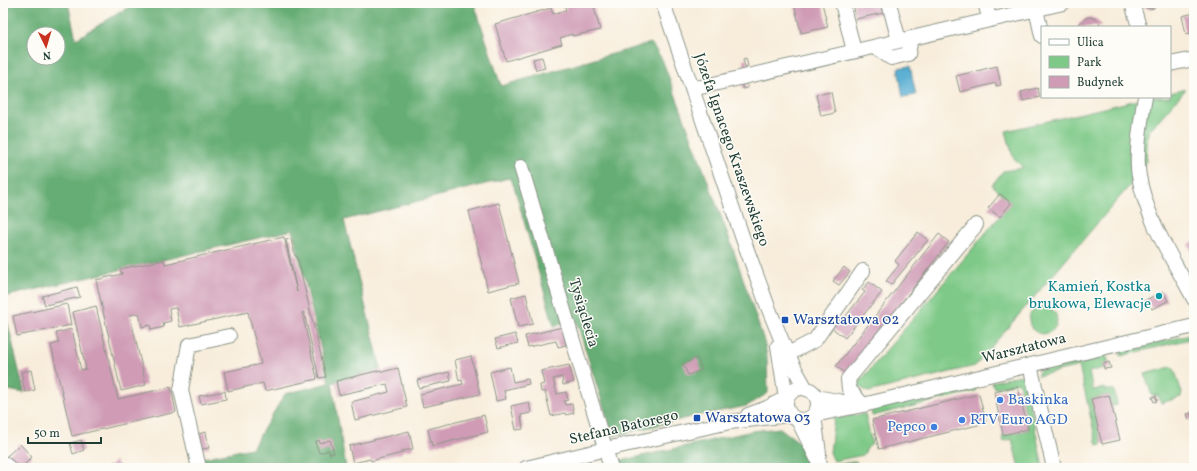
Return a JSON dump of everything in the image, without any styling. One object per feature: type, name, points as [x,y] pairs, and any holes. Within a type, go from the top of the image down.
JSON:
[{"type":"street","name":"Józefa Ignacego Kraszewskiego","points":[[663,3],[743,239],[768,307],[797,373],[811,393]]},
{"type":"street","points":[[842,3],[854,51]]},
{"type":"street","points":[[890,3],[905,40]]},
{"type":"street","points":[[985,3],[990,20]]},
{"type":"street","points":[[692,89],[1064,3]]},
{"type":"street","points":[[1135,4],[1139,26]]},
{"type":"street","points":[[1036,9],[1041,32]]},
{"type":"street","points":[[1171,64],[1194,59]]},
{"type":"street","points":[[1145,98],[1139,148],[1138,175],[1152,220],[1194,299]]},
{"type":"street","name":"Tysiąclecia","points":[[521,167],[611,468]]},
{"type":"street","points":[[862,405],[849,389],[848,379],[976,225]]},
{"type":"street","points":[[788,354],[815,340],[863,271]]},
{"type":"street","name":"Józefa Ignacego Kraszewskiego","points":[[768,307],[779,350],[786,398]]},
{"type":"street","name":"Warsztatowa","points":[[814,415],[862,405],[1194,326]]},
{"type":"street","points":[[199,468],[181,390],[188,345],[228,336]]},
{"type":"street","points":[[1030,365],[1054,468]]},
{"type":"street","points":[[793,418],[807,420],[814,415],[818,406],[811,393],[796,389],[786,398],[785,407],[821,466]]},
{"type":"street","name":"Warsztatowa","points":[[811,393],[862,405]]},
{"type":"street","name":"Stefana Batorego","points":[[526,468],[730,422],[767,408],[786,398]]},
{"type":"street","points":[[814,415],[821,466]]},
{"type":"street","name":"Stefana Batorego","points":[[730,422],[793,418]]},
{"type":"street","points":[[3,463],[9,468]]},
{"type":"green space","points":[[3,3],[68,3],[76,39],[135,3],[474,3],[501,86],[651,43],[662,59],[731,243],[764,341],[767,356],[768,393],[747,406],[695,416],[613,436],[576,320],[554,326],[514,186],[509,178],[344,220],[381,369],[332,383],[346,468],[199,468],[197,459],[252,448],[285,394],[329,383],[293,230],[3,297]]},
{"type":"green space","points":[[1186,89],[1148,132],[1146,161],[1131,184],[975,366],[868,392],[857,385],[1011,203],[992,185],[1003,171],[1023,168],[1013,157],[1006,131],[1146,98],[1171,98],[1171,93]]},
{"type":"green space","points":[[3,303],[24,392],[24,393],[3,389]]},
{"type":"green space","points":[[1043,306],[1053,310],[1057,320],[1053,330],[1043,334],[1033,330],[1029,320],[1033,310]]},
{"type":"green space","points":[[1194,334],[1194,338],[1121,356],[1121,351]]},
{"type":"green space","points":[[1105,355],[1108,359],[1108,363],[1103,364],[1104,368],[1089,372],[1093,390],[1103,388],[1106,390],[1114,390],[1117,405],[1112,406],[1109,395],[1091,399],[1102,444],[1097,445],[1079,366],[1038,376],[1038,372],[1040,370]]},
{"type":"green space","points":[[1171,367],[1174,368],[1182,393],[1181,397],[1161,403],[1158,395],[1152,396],[1145,374]]},
{"type":"green space","points":[[1020,375],[1025,379],[1043,468],[1019,468],[1012,439],[1003,441],[1002,436],[1029,430],[1019,382],[994,388],[992,382]]},
{"type":"green space","points":[[975,385],[976,391],[872,416],[871,410]]},
{"type":"green space","points":[[865,414],[872,444],[863,455],[834,461],[830,453],[834,418]]},
{"type":"green space","points":[[780,428],[799,442],[808,468],[589,468],[752,431]]},
{"type":"green space","points":[[856,461],[858,468],[836,468],[835,465]]},
{"type":"water","points":[[910,66],[916,95],[903,97],[898,68]]},
{"type":"building","points":[[564,3],[593,3],[600,30],[572,36],[572,34],[560,38],[562,44],[506,61],[495,24],[551,8],[553,14],[566,10]]},
{"type":"building","points":[[794,3],[822,3],[828,27],[801,33]]},
{"type":"building","points":[[853,3],[880,3],[883,13],[856,19]]},
{"type":"building","points":[[1143,3],[1157,3],[1154,8],[1149,9],[1143,6]]},
{"type":"building","points":[[1194,13],[1194,32],[1186,34],[1182,16]]},
{"type":"building","points":[[1090,17],[1096,19],[1101,26],[1078,26],[1086,18]]},
{"type":"building","points":[[542,57],[545,68],[536,70],[533,59]]},
{"type":"building","points":[[746,58],[748,66],[745,67],[743,59]]},
{"type":"building","points":[[997,66],[1001,85],[996,86],[996,83],[960,92],[956,76]]},
{"type":"building","points":[[740,81],[746,83],[748,88],[743,89]]},
{"type":"building","points":[[1038,88],[1040,97],[1023,101],[1021,92]]},
{"type":"building","points":[[831,92],[835,113],[821,116],[816,95]]},
{"type":"building","points":[[1000,194],[1011,203],[1000,217],[988,208]]},
{"type":"building","points":[[499,203],[519,283],[488,291],[469,211]]},
{"type":"building","points":[[918,232],[928,240],[891,285],[886,281],[899,265],[895,261]]},
{"type":"building","points":[[939,234],[949,242],[846,374],[836,366]]},
{"type":"building","points":[[284,237],[297,292],[286,240],[291,238],[295,256],[297,256],[326,377],[319,378],[304,312],[302,313],[317,379],[265,391],[263,383],[228,391],[224,372],[261,364],[248,312],[180,327],[176,308],[169,309],[171,321],[163,323],[164,327],[151,330],[150,325],[142,327],[139,313],[130,315],[146,385],[121,391],[96,280],[122,274],[120,269],[164,260],[165,264]]},
{"type":"building","points":[[1194,241],[1194,256],[1188,244]]},
{"type":"building","points":[[844,267],[850,272],[839,285],[833,281]]},
{"type":"building","points":[[869,282],[882,292],[845,338],[832,328],[839,320],[841,322],[865,292],[862,290]]},
{"type":"building","points":[[77,287],[80,297],[45,305],[42,296]]},
{"type":"building","name":"Kamień, Kostka brukowa, Elewacje","points":[[1163,291],[1168,301],[1152,309],[1150,305],[1145,307],[1142,302]]},
{"type":"building","points":[[526,294],[533,324],[518,327],[511,298]]},
{"type":"building","points":[[67,304],[71,325],[17,336],[13,316]]},
{"type":"building","points":[[96,306],[118,399],[171,387],[176,412],[72,436],[51,345],[59,343],[56,333],[72,329],[81,370],[86,369],[73,312]]},
{"type":"building","points":[[562,327],[566,345],[558,347],[556,341],[528,347],[525,336]]},
{"type":"building","points":[[515,334],[518,343],[498,348],[495,339]]},
{"type":"building","points":[[471,356],[480,394],[423,407],[420,394],[463,384],[462,380],[459,381],[455,360]]},
{"type":"building","points":[[697,358],[702,370],[688,375],[683,364]]},
{"type":"building","points":[[1109,362],[1111,368],[1104,369],[1103,364]]},
{"type":"building","points":[[569,365],[574,382],[563,385],[562,377],[553,379],[557,394],[566,392],[568,400],[564,401],[565,405],[572,404],[574,413],[551,416],[545,391],[541,392],[540,385],[544,384],[541,371]]},
{"type":"building","points":[[510,367],[513,382],[528,379],[529,384],[504,390],[506,399],[496,401],[490,372]]},
{"type":"building","points":[[398,368],[407,407],[355,420],[351,402],[389,392],[387,384],[339,395],[336,381],[381,370],[382,372]]},
{"type":"building","points":[[31,370],[35,390],[25,392],[21,372]]},
{"type":"building","points":[[449,372],[451,381],[419,388],[417,380]]},
{"type":"building","points":[[1018,387],[1028,429],[1003,435],[994,392]]},
{"type":"building","points":[[225,391],[226,399],[201,404],[199,396]]},
{"type":"building","points":[[979,394],[986,423],[879,449],[872,420]]},
{"type":"building","points":[[1109,395],[1120,440],[1102,444],[1091,399]]},
{"type":"building","points":[[1156,396],[1157,401],[1154,402],[1152,397]]},
{"type":"building","points":[[529,402],[531,413],[521,415],[523,429],[516,430],[511,406]]},
{"type":"building","points":[[1194,412],[1194,418],[1189,420],[1187,414]]},
{"type":"building","points":[[484,415],[488,432],[432,446],[428,429]]},
{"type":"building","points":[[409,431],[413,449],[371,461],[370,459],[353,463],[349,446]]},
{"type":"building","points":[[206,432],[209,448],[202,449],[198,434]]},
{"type":"building","points":[[81,440],[84,450],[73,454],[70,443]]},
{"type":"building","points":[[319,440],[320,443],[330,440],[334,453],[330,454],[329,450],[319,453],[315,442]]},
{"type":"building","points":[[20,444],[32,457],[21,468],[17,468],[6,457]]},
{"type":"building","points":[[115,461],[121,468],[108,468]]},
{"type":"place","name":"Kamień, Kostka brukowa, Elewacje","points":[[1159,296]]},
{"type":"place","name":"Warsztatowa 02","points":[[785,320]]},
{"type":"place","name":"Baskinka","points":[[1000,400]]},
{"type":"place","name":"Warsztatowa 03","points":[[697,418]]},
{"type":"place","name":"RTV Euro AGD","points":[[962,420]]},
{"type":"place","name":"Pepco","points":[[934,427]]}]
